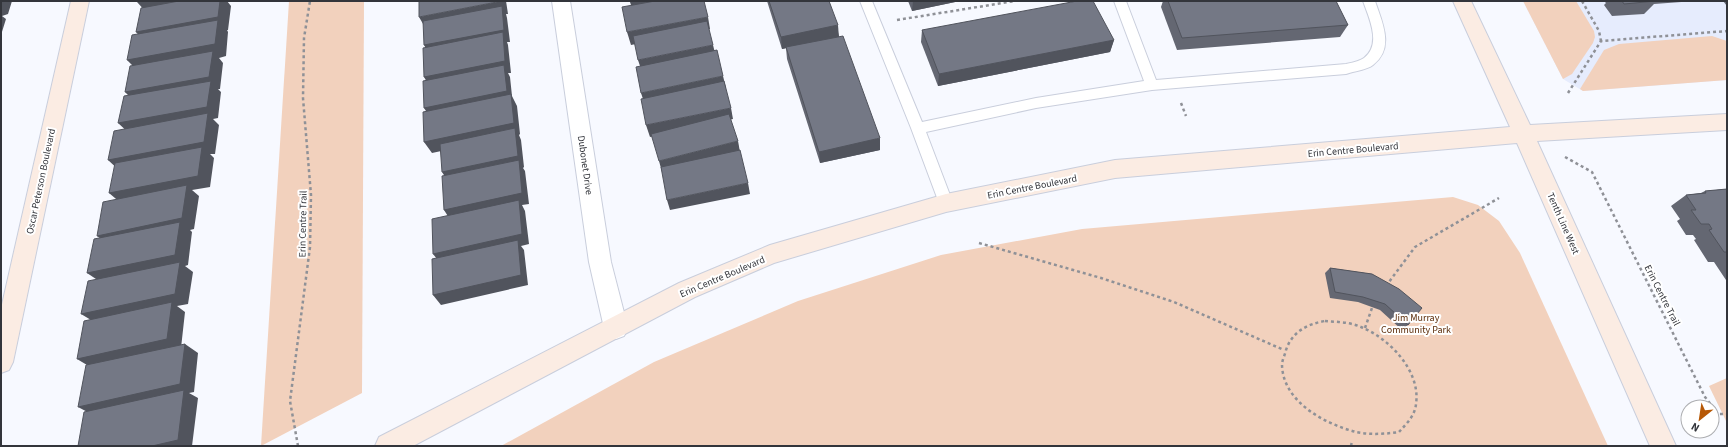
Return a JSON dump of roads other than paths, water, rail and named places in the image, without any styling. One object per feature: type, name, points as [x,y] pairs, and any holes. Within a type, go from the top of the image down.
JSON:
[{"type":"street","name":"Oscar Peterson Boulevard","points":[[1,362],[80,1]]},
{"type":"street","name":"Dubonet Drive","points":[[562,1],[600,262],[616,328]]},
{"type":"street","name":"Tenth Line West","points":[[1462,1],[1663,446]]},
{"type":"street","name":"Erin Centre Boulevard","points":[[388,446],[687,290],[770,255],[946,202],[1115,169],[1523,134],[1727,122]]},
{"type":"lane","points":[[866,1],[918,128],[946,202]]},
{"type":"lane","points":[[1120,1],[1152,85]]},
{"type":"lane","points":[[918,128],[1036,103],[1152,85],[1346,69],[1368,62],[1377,51],[1380,34],[1369,1]]},
{"type":"park label","name":"Jim Murray Community Park","points":[[1416,322]]}]
